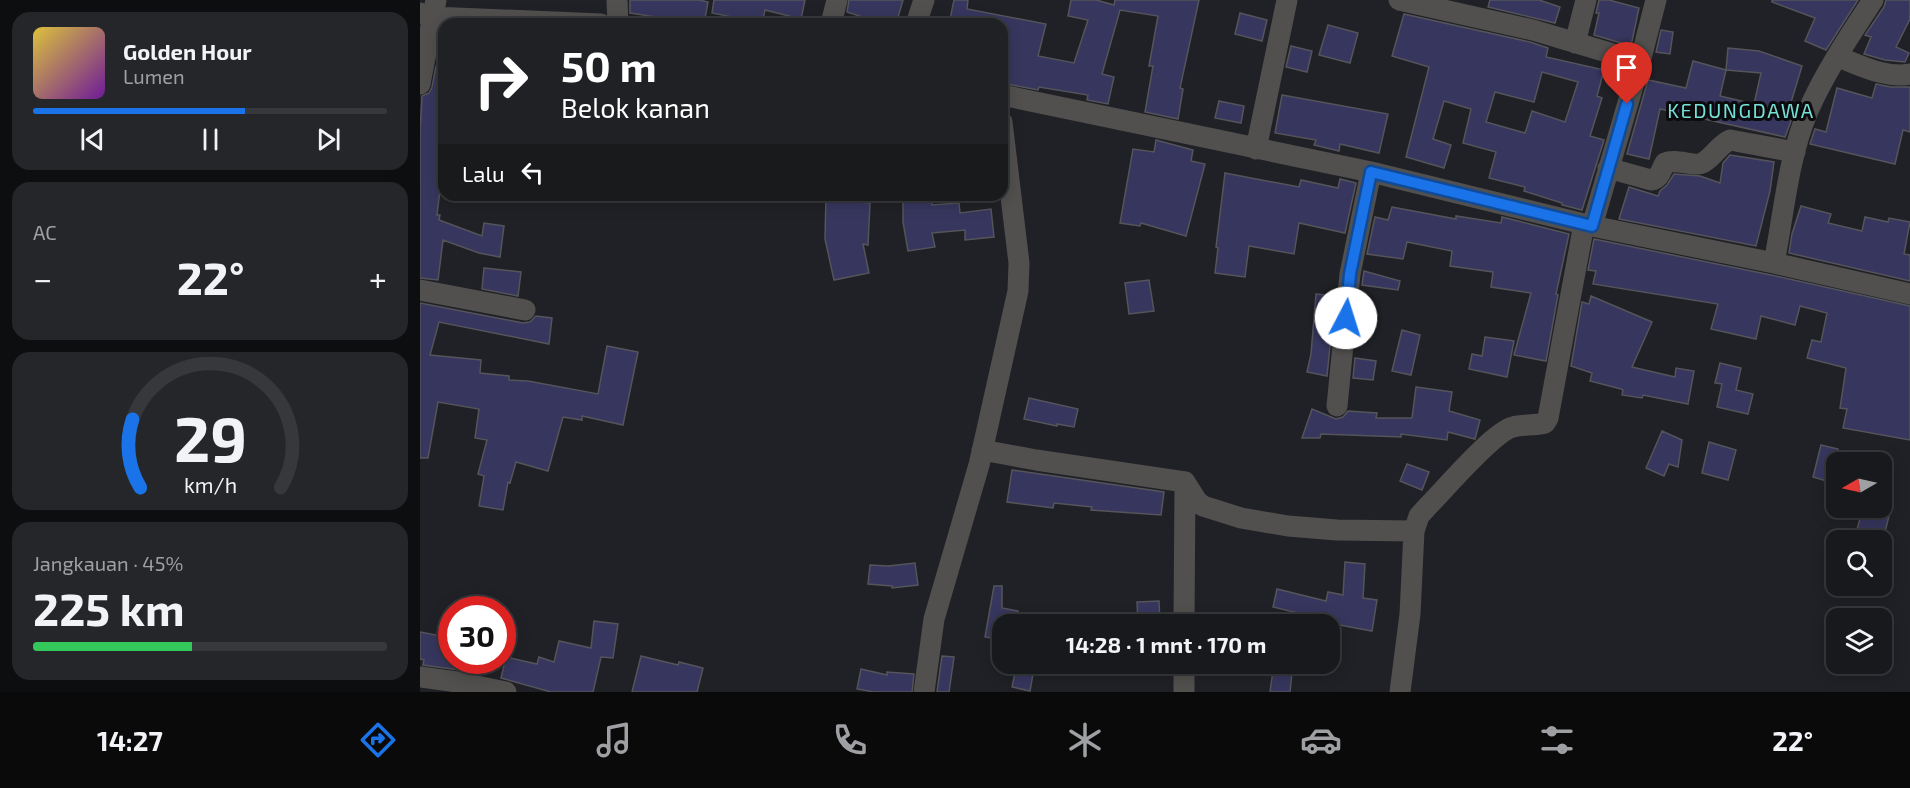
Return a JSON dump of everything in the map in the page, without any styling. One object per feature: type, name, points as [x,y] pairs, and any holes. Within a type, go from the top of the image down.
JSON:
[{"type":"street","points":[[617,0],[618,18]]},
{"type":"street","points":[[832,18],[837,0]]},
{"type":"street","points":[[918,18],[924,0]]},
{"type":"street","points":[[1256,149],[1287,0]]},
{"type":"street","points":[[1399,0],[1533,30],[1640,62]]},
{"type":"street","points":[[1575,43],[1586,0]]},
{"type":"street","points":[[1400,692],[1410,614],[1414,531],[1419,516],[1495,437],[1512,427],[1540,425],[1548,418],[1588,225],[1608,168],[1656,0]]},
{"type":"street","points":[[1774,262],[1795,152],[1808,112],[1824,78],[1873,0]]},
{"type":"street","points":[[420,84],[430,10],[528,18]]},
{"type":"street","points":[[1838,57],[1886,74],[1897,76],[1910,74]]},
{"type":"street","points":[[1008,96],[1371,172],[1588,225],[1774,262],[1910,294]]},
{"type":"street","points":[[1608,168],[1655,179],[1658,178],[1665,163],[1674,161],[1700,164],[1723,143],[1730,140],[1795,152]]},
{"type":"street","points":[[924,692],[934,619],[982,450],[1018,291],[1019,263],[1008,172]]},
{"type":"street","points":[[1337,406],[1350,274],[1371,172]]},
{"type":"street","points":[[420,290],[525,310]]},
{"type":"street","points":[[982,450],[1185,482],[1203,506],[1241,518],[1281,525],[1337,530],[1414,531]]},
{"type":"street","points":[[1184,614],[1185,482]]},
{"type":"street","points":[[1184,674],[1184,692]]},
{"type":"street","points":[[420,677],[506,692]]},
{"type":"building","points":[[630,0],[708,2],[705,18],[663,18],[630,13]]},
{"type":"building","points":[[714,0],[805,0],[801,18],[765,10],[763,18],[737,18],[712,13]]},
{"type":"building","points":[[849,0],[903,0],[898,18],[866,18],[847,12]]},
{"type":"building","points":[[954,0],[968,0],[967,9],[1046,24],[1038,56],[1074,63],[1088,20],[1068,16],[1071,0],[1096,0],[1114,5],[1115,0],[1199,0],[1180,88],[1183,89],[1178,119],[1145,112],[1153,66],[1149,66],[1158,16],[1120,10],[1102,74],[1114,77],[1108,104],[1087,100],[1088,95],[1008,84],[1008,18],[950,18]]},
{"type":"building","points":[[1490,0],[1539,0],[1560,7],[1555,23],[1488,7]]},
{"type":"building","points":[[1599,0],[1609,0],[1639,8],[1631,46],[1594,35],[1599,13],[1596,13]]},
{"type":"building","points":[[1772,0],[1858,0],[1826,50],[1805,41],[1815,18],[1772,2]]},
{"type":"building","points":[[1886,0],[1910,0],[1910,19],[1896,47],[1909,53],[1905,62],[1885,60],[1864,54],[1871,37],[1865,35],[1884,7]]},
{"type":"building","points":[[1240,13],[1267,20],[1262,41],[1235,34]]},
{"type":"building","points":[[1404,14],[1530,42],[1548,48],[1546,57],[1604,70],[1597,96],[1602,98],[1590,136],[1604,140],[1582,210],[1524,191],[1525,187],[1489,178],[1496,152],[1463,143],[1471,109],[1444,101],[1433,139],[1451,145],[1444,168],[1406,157],[1429,67],[1392,56]],"holes":[[[1542,72],[1578,82],[1565,122],[1532,111],[1525,133],[1486,122],[1495,92],[1534,102]]]},
{"type":"building","points":[[1328,25],[1358,33],[1350,63],[1319,55]]},
{"type":"building","points":[[1661,30],[1673,32],[1670,54],[1656,52]]},
{"type":"building","points":[[1291,46],[1312,51],[1307,72],[1286,67]]},
{"type":"building","points":[[1728,48],[1759,51],[1802,66],[1789,109],[1795,110],[1785,137],[1660,109],[1649,159],[1627,154],[1648,80],[1686,88],[1693,61],[1726,70]],"holes":[[[1726,70],[1761,73],[1754,104],[1720,96]]]},
{"type":"building","points":[[436,66],[438,66],[437,215],[440,215],[439,220],[482,236],[484,223],[504,226],[500,257],[479,253],[443,240],[438,280],[420,278],[422,96],[429,93]]},
{"type":"building","points":[[1876,84],[1910,87],[1910,132],[1903,130],[1895,164],[1810,144],[1815,129],[1826,132],[1837,88],[1872,98]]},
{"type":"building","points":[[1282,95],[1388,114],[1379,153],[1340,144],[1339,151],[1314,145],[1316,140],[1275,133]]},
{"type":"building","points":[[1219,101],[1244,106],[1241,123],[1215,118]]},
{"type":"building","points":[[1156,140],[1193,150],[1191,161],[1205,164],[1186,236],[1141,223],[1140,226],[1120,223],[1133,149],[1154,152]]},
{"type":"building","points":[[1730,155],[1774,162],[1770,191],[1756,246],[1619,219],[1629,187],[1658,196],[1674,174],[1700,176],[1720,183],[1723,163]]},
{"type":"building","points":[[1225,173],[1299,187],[1301,180],[1338,188],[1340,179],[1356,183],[1345,233],[1299,223],[1294,254],[1249,246],[1245,277],[1215,273]]},
{"type":"building","points":[[826,201],[870,203],[868,245],[863,244],[869,273],[834,280],[825,239]]},
{"type":"building","points":[[903,201],[932,201],[932,205],[959,203],[960,213],[991,209],[994,237],[965,240],[965,230],[932,233],[935,247],[908,251],[903,222]]},
{"type":"building","points":[[1801,206],[1831,214],[1828,223],[1862,231],[1865,217],[1888,222],[1889,218],[1910,222],[1904,254],[1910,255],[1910,281],[1789,253]]},
{"type":"building","points":[[1392,207],[1456,219],[1456,216],[1501,223],[1502,217],[1569,234],[1556,294],[1558,295],[1546,361],[1514,355],[1531,293],[1491,287],[1493,272],[1450,266],[1452,251],[1407,242],[1403,259],[1367,254],[1375,217],[1388,220]]},
{"type":"building","points":[[1594,239],[1910,306],[1910,440],[1843,428],[1847,409],[1840,408],[1846,368],[1807,358],[1812,340],[1821,342],[1827,313],[1800,306],[1795,325],[1761,316],[1756,339],[1711,329],[1718,304],[1593,284],[1596,271],[1588,270]]},
{"type":"building","points":[[484,268],[521,272],[518,296],[482,289]]},
{"type":"building","points":[[1364,271],[1400,281],[1398,290],[1362,285]]},
{"type":"building","points":[[1149,280],[1154,311],[1129,314],[1125,283]]},
{"type":"building","points":[[1316,294],[1335,296],[1327,376],[1307,372],[1311,354]]},
{"type":"building","points":[[1591,296],[1652,322],[1632,367],[1675,377],[1676,368],[1694,371],[1688,404],[1643,395],[1642,398],[1622,395],[1623,390],[1590,381],[1592,373],[1571,366],[1582,302],[1589,304]]},
{"type":"building","points":[[420,303],[523,323],[530,322],[536,316],[552,318],[549,344],[439,322],[430,355],[481,360],[480,373],[509,376],[509,380],[528,381],[598,394],[607,346],[638,352],[623,425],[582,416],[582,420],[563,417],[548,471],[516,462],[510,483],[508,482],[503,510],[479,506],[484,476],[478,474],[487,440],[475,438],[479,409],[438,402],[428,458],[420,458]]},
{"type":"building","points":[[1402,330],[1420,335],[1411,375],[1392,371]]},
{"type":"building","points":[[1485,337],[1514,341],[1507,377],[1469,369],[1472,354],[1482,356]]},
{"type":"building","points":[[1355,358],[1376,361],[1373,380],[1353,378]]},
{"type":"building","points":[[1720,363],[1741,368],[1736,390],[1753,394],[1748,414],[1717,407],[1722,384],[1715,383]]},
{"type":"building","points":[[1416,387],[1452,392],[1449,411],[1480,420],[1475,439],[1448,432],[1447,440],[1401,434],[1401,437],[1321,434],[1320,438],[1302,438],[1312,409],[1336,419],[1343,417],[1348,411],[1377,413],[1376,418],[1412,418]]},
{"type":"building","points":[[1029,398],[1078,409],[1074,427],[1024,419]]},
{"type":"building","points":[[1662,431],[1682,440],[1678,467],[1669,464],[1664,476],[1646,468]]},
{"type":"building","points":[[1709,442],[1736,450],[1728,480],[1702,473]]},
{"type":"building","points":[[1821,445],[1838,449],[1837,452],[1826,452],[1826,481],[1813,477]]},
{"type":"building","points":[[1407,464],[1429,472],[1422,490],[1400,481]]},
{"type":"building","points":[[1012,470],[1164,492],[1161,515],[1091,510],[1092,507],[1054,503],[1053,508],[1007,502]]},
{"type":"building","points":[[1860,518],[1888,518],[1886,530],[1857,530]]},
{"type":"building","points":[[1345,562],[1365,564],[1363,598],[1377,600],[1372,631],[1340,625],[1340,614],[1302,614],[1273,607],[1277,589],[1326,601],[1328,592],[1343,595]]},
{"type":"building","points":[[915,563],[918,585],[892,588],[892,586],[868,584],[870,565]]},
{"type":"building","points":[[994,586],[1002,586],[1002,608],[1018,611],[1018,614],[992,614],[992,638],[985,637]]},
{"type":"building","points":[[1159,601],[1160,614],[1138,614],[1137,602]]},
{"type":"building","points":[[594,621],[618,624],[613,658],[601,657],[593,692],[551,692],[501,678],[502,674],[516,674],[516,659],[537,664],[539,657],[554,662],[559,641],[591,648]]},
{"type":"building","points":[[420,632],[438,635],[438,667],[423,665],[424,660],[420,659]]},
{"type":"building","points":[[641,656],[678,665],[679,662],[703,668],[697,692],[632,692]]},
{"type":"building","points":[[942,656],[954,657],[949,692],[937,692]]},
{"type":"building","points":[[861,669],[887,675],[887,672],[914,674],[912,692],[874,692],[857,689]]},
{"type":"building","points":[[1015,674],[1033,674],[1030,691],[1012,687]]},
{"type":"building","points":[[1272,674],[1292,674],[1290,692],[1270,692]]},
{"type":"district","name":"KEDUNGDAWA","points":[[1741,111]]},
{"type":"route","points":[[1346,318],[1350,274],[1371,172],[1592,226],[1627,104]]}]
